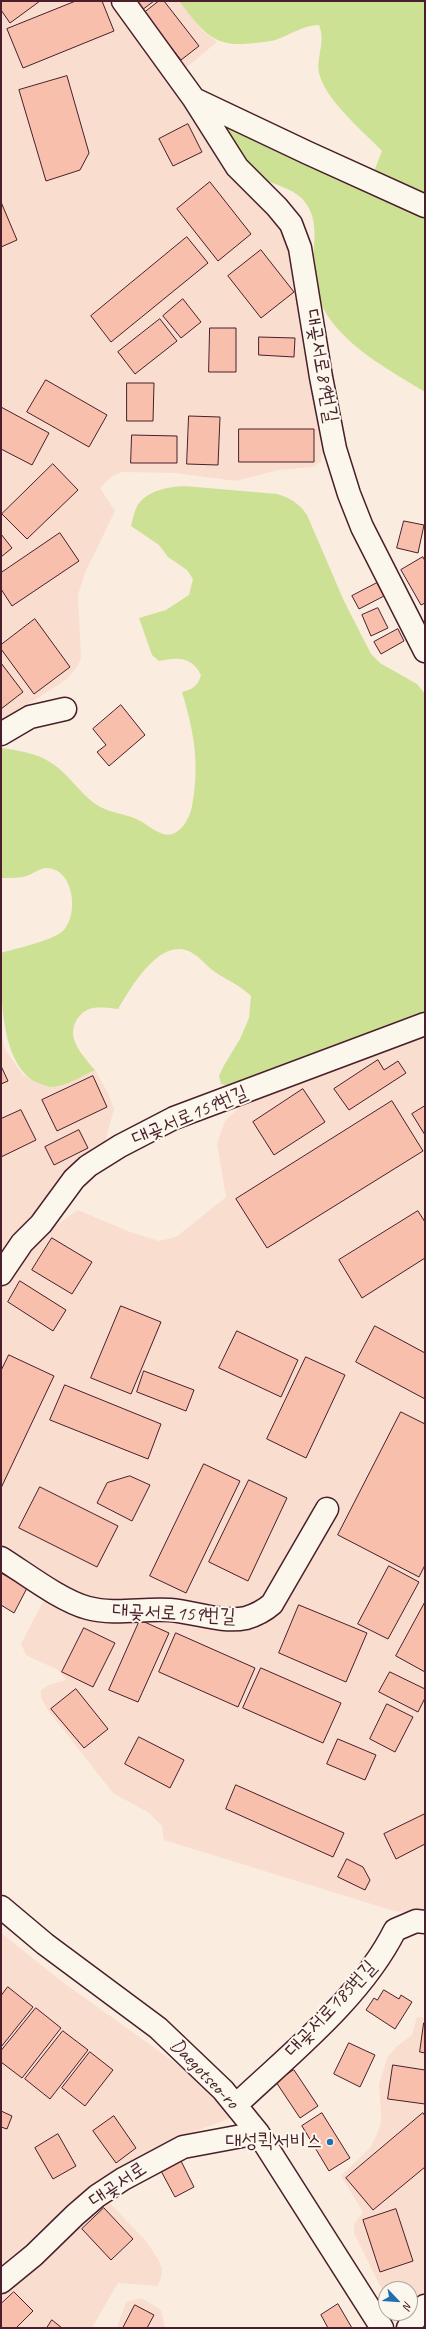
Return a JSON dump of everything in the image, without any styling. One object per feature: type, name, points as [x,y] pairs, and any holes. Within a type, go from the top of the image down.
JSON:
[{"type":"street","name":"대곶서로89번길","points":[[123,1],[194,98],[237,167],[278,207],[291,224],[300,248],[321,377],[335,448],[349,494],[362,527],[425,651]]},
{"type":"street","name":"대곶서로89번길","points":[[194,98],[308,153],[425,206]]},
{"type":"street","points":[[1,734],[30,717],[65,709]]},
{"type":"street","name":"대곶서로159번길","points":[[1,1274],[22,1244],[41,1224],[74,1179],[88,1166],[120,1146],[174,1118],[425,1024]]},
{"type":"street","name":"대곶서로159번길","points":[[1,1558],[63,1596],[88,1608],[119,1611],[170,1610],[228,1619],[245,1618],[264,1612],[272,1604],[327,1509]]},
{"type":"street","name":"Daegotseo-ro","points":[[1,1907],[45,1944],[158,2028],[195,2061],[236,2104],[258,2133],[382,2328]]},
{"type":"street","name":"대곶서로185번길","points":[[236,2104],[316,2030],[362,1980],[386,1949],[395,1930],[416,1921],[425,1922]]},
{"type":"street","name":"대곶서로","points":[[1,2282],[34,2255],[97,2196],[123,2179],[183,2147],[258,2133]]},
{"type":"street","points":[[408,2328],[425,2306]]},
{"type":"shaded area","points":[[1,1],[113,1],[275,220],[285,235],[290,250],[322,451],[321,462],[313,467],[278,470],[236,481],[175,473],[122,472],[112,476],[100,488],[115,511],[85,573],[78,595],[81,658],[77,667],[67,679],[1,722]]},
{"type":"shaded area","points":[[128,1],[179,1],[203,31],[217,42],[180,73]]},
{"type":"shaded area","points":[[1,1034],[5,1049],[23,1075],[42,1085],[58,1087],[95,1070],[108,1093],[114,1109],[104,1146],[1,1260]]},
{"type":"shaded area","points":[[425,1034],[425,1914],[394,1911],[164,1840],[162,1826],[149,1813],[113,1793],[47,1709],[41,1698],[41,1690],[49,1685],[66,1680],[58,1670],[26,1655],[21,1644],[54,1581],[1,1549],[1,1288],[28,1251],[48,1231],[78,1210],[130,1232],[159,1241],[176,1237],[226,1197],[217,1144],[225,1121],[241,1106],[264,1094]]},
{"type":"shaded area","points":[[1,1933],[64,1983],[177,2064],[198,2081],[231,2118],[182,2136],[148,2152],[102,2181],[50,2222],[1,2267]]},
{"type":"shaded area","points":[[417,2017],[425,2018],[425,2328],[400,2328],[397,2321],[418,2321],[418,2281],[378,2282],[354,2233],[354,2224],[363,2212],[341,2176],[370,2148],[381,2123],[379,2084],[388,2056],[396,2047],[412,2035]]},
{"type":"shaded area","points":[[106,2199],[146,2241],[158,2259],[162,2269],[161,2278],[157,2286],[118,2283],[92,2328],[1,2328],[1,2291]]},
{"type":"shaded area","points":[[141,2298],[161,2310],[165,2328],[117,2328],[126,2302]]},
{"type":"green space","points":[[179,1],[425,1],[425,198],[373,174],[382,151],[337,105],[329,94],[319,73],[318,67],[322,37],[319,25],[303,28],[272,41],[240,44],[228,43],[218,40],[202,29]]},
{"type":"green space","points":[[220,118],[425,215],[425,392],[370,357],[353,344],[337,328],[325,311],[317,292],[313,270],[314,229],[311,213],[307,205],[298,195],[264,179],[249,168],[237,153],[227,136]]},
{"type":"green space","points":[[184,486],[277,494],[290,499],[297,504],[307,515],[344,601],[371,654],[380,663],[417,684],[425,694],[425,1018],[231,1086],[221,1084],[219,1076],[240,1039],[249,1018],[251,996],[215,972],[194,954],[186,950],[175,949],[155,959],[137,979],[118,1009],[93,1008],[79,1016],[74,1026],[73,1037],[81,1053],[95,1070],[64,1085],[56,1087],[49,1086],[32,1080],[21,1070],[8,1041],[2,1005],[1,953],[52,938],[64,930],[69,922],[71,913],[71,892],[68,883],[62,875],[55,870],[45,868],[23,877],[1,878],[1,748],[26,752],[45,759],[62,771],[94,803],[138,820],[159,833],[169,835],[179,831],[183,826],[191,811],[196,776],[196,762],[193,734],[182,692],[189,690],[194,686],[198,682],[201,675],[193,664],[188,661],[183,659],[171,659],[159,661],[152,655],[139,618],[166,610],[189,595],[193,579],[187,570],[168,557],[159,545],[131,526],[134,513],[144,498],[160,490]]},
{"type":"building","points":[[1,1],[40,1],[10,23],[1,10]]},
{"type":"building","points":[[76,1],[102,1],[114,31],[23,68],[7,29]]},
{"type":"building","points":[[135,1],[154,1],[142,10]]},
{"type":"building","points":[[159,1],[164,1],[199,46],[181,60],[144,13]]},
{"type":"building","points":[[67,76],[89,153],[80,170],[46,181],[19,90]]},
{"type":"building","points":[[188,124],[202,152],[173,166],[159,139]]},
{"type":"building","points":[[210,182],[251,234],[218,261],[177,209]]},
{"type":"building","points":[[1,202],[17,240],[1,247]]},
{"type":"building","points":[[187,237],[208,263],[111,342],[91,316]]},
{"type":"building","points":[[261,250],[294,292],[261,318],[228,276]]},
{"type":"building","points":[[183,299],[201,322],[181,338],[163,316]]},
{"type":"building","points":[[160,319],[177,341],[135,374],[118,352]]},
{"type":"building","points":[[210,328],[236,328],[236,372],[209,372]]},
{"type":"building","points":[[259,337],[295,338],[294,357],[259,355]]},
{"type":"building","points":[[46,380],[107,415],[89,447],[27,412]]},
{"type":"building","points":[[127,383],[154,383],[153,421],[127,421]]},
{"type":"building","points":[[1,407],[49,433],[32,465],[1,449]]},
{"type":"building","points":[[189,416],[220,417],[218,465],[187,464]]},
{"type":"building","points":[[239,429],[314,429],[314,462],[239,462]]},
{"type":"building","points":[[132,435],[177,436],[177,463],[131,463]]},
{"type":"building","points":[[53,464],[78,490],[27,539],[2,514]]},
{"type":"building","points":[[404,521],[424,525],[418,553],[397,548]]},
{"type":"building","points":[[60,533],[79,561],[12,606],[1,589],[1,573]]},
{"type":"building","points":[[1,534],[12,548],[1,557]]},
{"type":"building","points":[[423,557],[425,561],[425,603],[421,605],[401,570]]},
{"type":"building","points":[[377,583],[384,596],[359,609],[352,596]]},
{"type":"building","points":[[378,608],[388,628],[371,636],[362,615]]},
{"type":"building","points":[[35,619],[70,667],[34,694],[1,649],[1,645]]},
{"type":"building","points":[[398,629],[404,641],[381,654],[374,642]]},
{"type":"building","points":[[1,663],[23,692],[1,709]]},
{"type":"building","points":[[121,705],[145,735],[109,766],[97,752],[106,745],[93,729]]},
{"type":"building","points":[[378,1060],[384,1070],[398,1061],[406,1073],[349,1110],[334,1089]]},
{"type":"building","points":[[1,1066],[8,1081],[1,1084]]},
{"type":"building","points":[[93,1076],[107,1107],[57,1131],[42,1100]]},
{"type":"building","points":[[303,1089],[325,1122],[274,1155],[253,1122]]},
{"type":"building","points":[[392,1101],[423,1151],[267,1248],[236,1199]]},
{"type":"building","points":[[425,1106],[425,1135],[412,1114]]},
{"type":"building","points":[[21,1110],[36,1140],[1,1157],[1,1119]]},
{"type":"building","points":[[79,1130],[88,1148],[54,1165],[45,1147]]},
{"type":"building","points":[[418,1211],[425,1222],[425,1258],[362,1298],[339,1260]]},
{"type":"building","points":[[52,1238],[92,1262],[72,1294],[32,1270]]},
{"type":"building","points":[[20,1281],[66,1310],[53,1331],[8,1302]]},
{"type":"building","points":[[121,1306],[161,1322],[131,1394],[91,1378]]},
{"type":"building","points":[[375,1326],[425,1353],[425,1399],[356,1362]]},
{"type":"building","points":[[237,1331],[298,1360],[281,1397],[219,1368]]},
{"type":"building","points":[[9,1355],[54,1376],[1,1488],[1,1371]]},
{"type":"building","points":[[306,1357],[345,1375],[306,1458],[267,1439]]},
{"type":"building","points":[[144,1371],[194,1390],[186,1411],[137,1392]]},
{"type":"building","points":[[65,1385],[161,1424],[148,1459],[50,1420]]},
{"type":"building","points":[[401,1412],[425,1424],[425,1565],[419,1577],[338,1535]]},
{"type":"building","points":[[204,1464],[240,1481],[186,1593],[150,1576]]},
{"type":"building","points":[[130,1476],[150,1485],[132,1521],[97,1503],[107,1483]]},
{"type":"building","points":[[249,1480],[287,1498],[248,1581],[209,1562]]},
{"type":"building","points":[[40,1487],[118,1526],[97,1567],[19,1528]]},
{"type":"building","points":[[389,1566],[419,1582],[388,1639],[358,1624]]},
{"type":"building","points":[[1,1573],[27,1588],[14,1613],[1,1605]]},
{"type":"building","points":[[425,1602],[425,1672],[396,1656]]},
{"type":"building","points":[[299,1605],[367,1633],[346,1682],[279,1653]]},
{"type":"building","points":[[140,1620],[169,1633],[138,1702],[109,1690]]},
{"type":"building","points":[[84,1628],[115,1643],[93,1687],[62,1672]]},
{"type":"building","points":[[176,1633],[255,1668],[238,1707],[159,1672]]},
{"type":"building","points":[[261,1668],[341,1703],[323,1743],[243,1708]]},
{"type":"building","points":[[390,1672],[425,1689],[425,1698],[418,1712],[379,1692]]},
{"type":"building","points":[[76,1689],[108,1729],[84,1748],[51,1709]]},
{"type":"building","points":[[387,1704],[413,1717],[395,1752],[370,1739]]},
{"type":"building","points":[[139,1737],[184,1760],[170,1788],[125,1764]]},
{"type":"building","points":[[338,1739],[376,1755],[365,1780],[327,1764]]},
{"type":"building","points":[[236,1785],[344,1833],[333,1857],[226,1809]]},
{"type":"building","points":[[425,1814],[425,1844],[396,1859],[384,1834]]},
{"type":"building","points":[[347,1859],[363,1867],[370,1880],[365,1890],[338,1877]]},
{"type":"building","points":[[8,1987],[33,2007],[1,2047],[1,1996]]},
{"type":"building","points":[[384,1990],[399,1999],[401,1995],[412,2002],[395,2029],[366,2010],[374,1998],[377,2000]]},
{"type":"building","points":[[36,2008],[61,2028],[22,2078],[1,2062],[1,2051]]},
{"type":"building","points":[[425,2023],[425,2053],[420,2052]]},
{"type":"building","points":[[63,2031],[88,2050],[50,2099],[25,2079]]},
{"type":"building","points":[[349,2043],[375,2055],[360,2087],[334,2074]]},
{"type":"building","points":[[90,2052],[113,2070],[85,2106],[62,2088]]},
{"type":"building","points":[[393,2065],[425,2070],[425,2104],[388,2099]]},
{"type":"building","points":[[294,2070],[318,2106],[300,2118],[276,2082]]},
{"type":"building","points":[[1,2111],[12,2116],[7,2129],[1,2127]]},
{"type":"building","points":[[322,2113],[350,2158],[329,2171],[302,2126]]},
{"type":"building","points":[[423,2113],[425,2116],[425,2167],[373,2210],[346,2178]]},
{"type":"building","points":[[114,2116],[136,2148],[116,2163],[93,2131]]},
{"type":"building","points":[[58,2134],[76,2166],[53,2179],[35,2148]]},
{"type":"building","points":[[181,2161],[194,2187],[175,2197],[161,2171]]},
{"type":"building","points":[[104,2208],[133,2239],[111,2260],[82,2229]]},
{"type":"building","points":[[396,2209],[413,2261],[380,2272],[363,2220]]},
{"type":"building","points":[[14,2292],[33,2311],[16,2328],[1,2328],[1,2304]]},
{"type":"building","points":[[338,2304],[352,2328],[328,2328],[321,2315]]},
{"type":"building","points":[[135,2305],[154,2315],[147,2328],[123,2328]]},
{"type":"building","points":[[52,2320],[62,2328],[47,2328]]},
{"type":"place","name":"대성퀵서비스","points":[[330,2142]]}]
